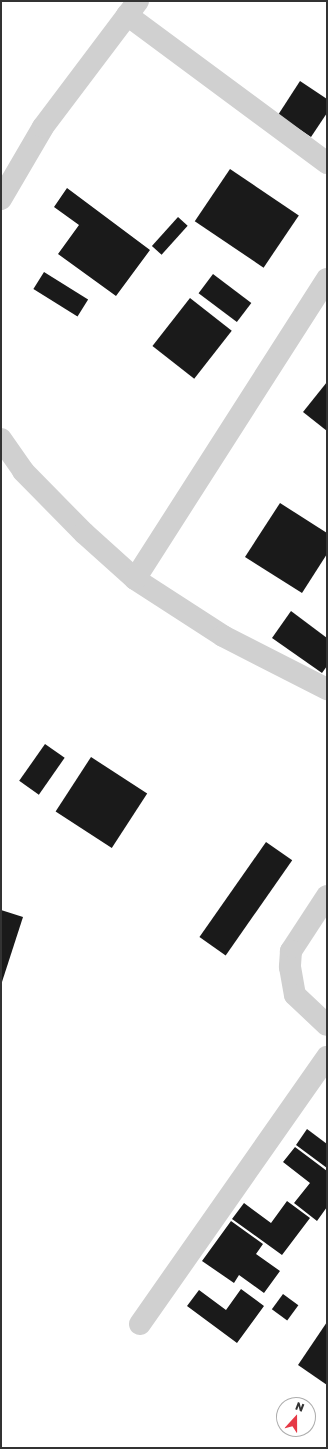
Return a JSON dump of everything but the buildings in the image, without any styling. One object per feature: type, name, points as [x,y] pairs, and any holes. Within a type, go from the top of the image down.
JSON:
[{"type":"street","points":[[1,199],[43,127],[133,8],[327,163]]},
{"type":"street","points":[[135,579],[327,279]]},
{"type":"street","points":[[1,440],[22,471],[84,533],[135,579],[223,636],[327,689]]},
{"type":"street","points":[[327,896],[291,951],[290,967],[295,995],[327,1025]]},
{"type":"street","points":[[140,1324],[327,1057]]}]
